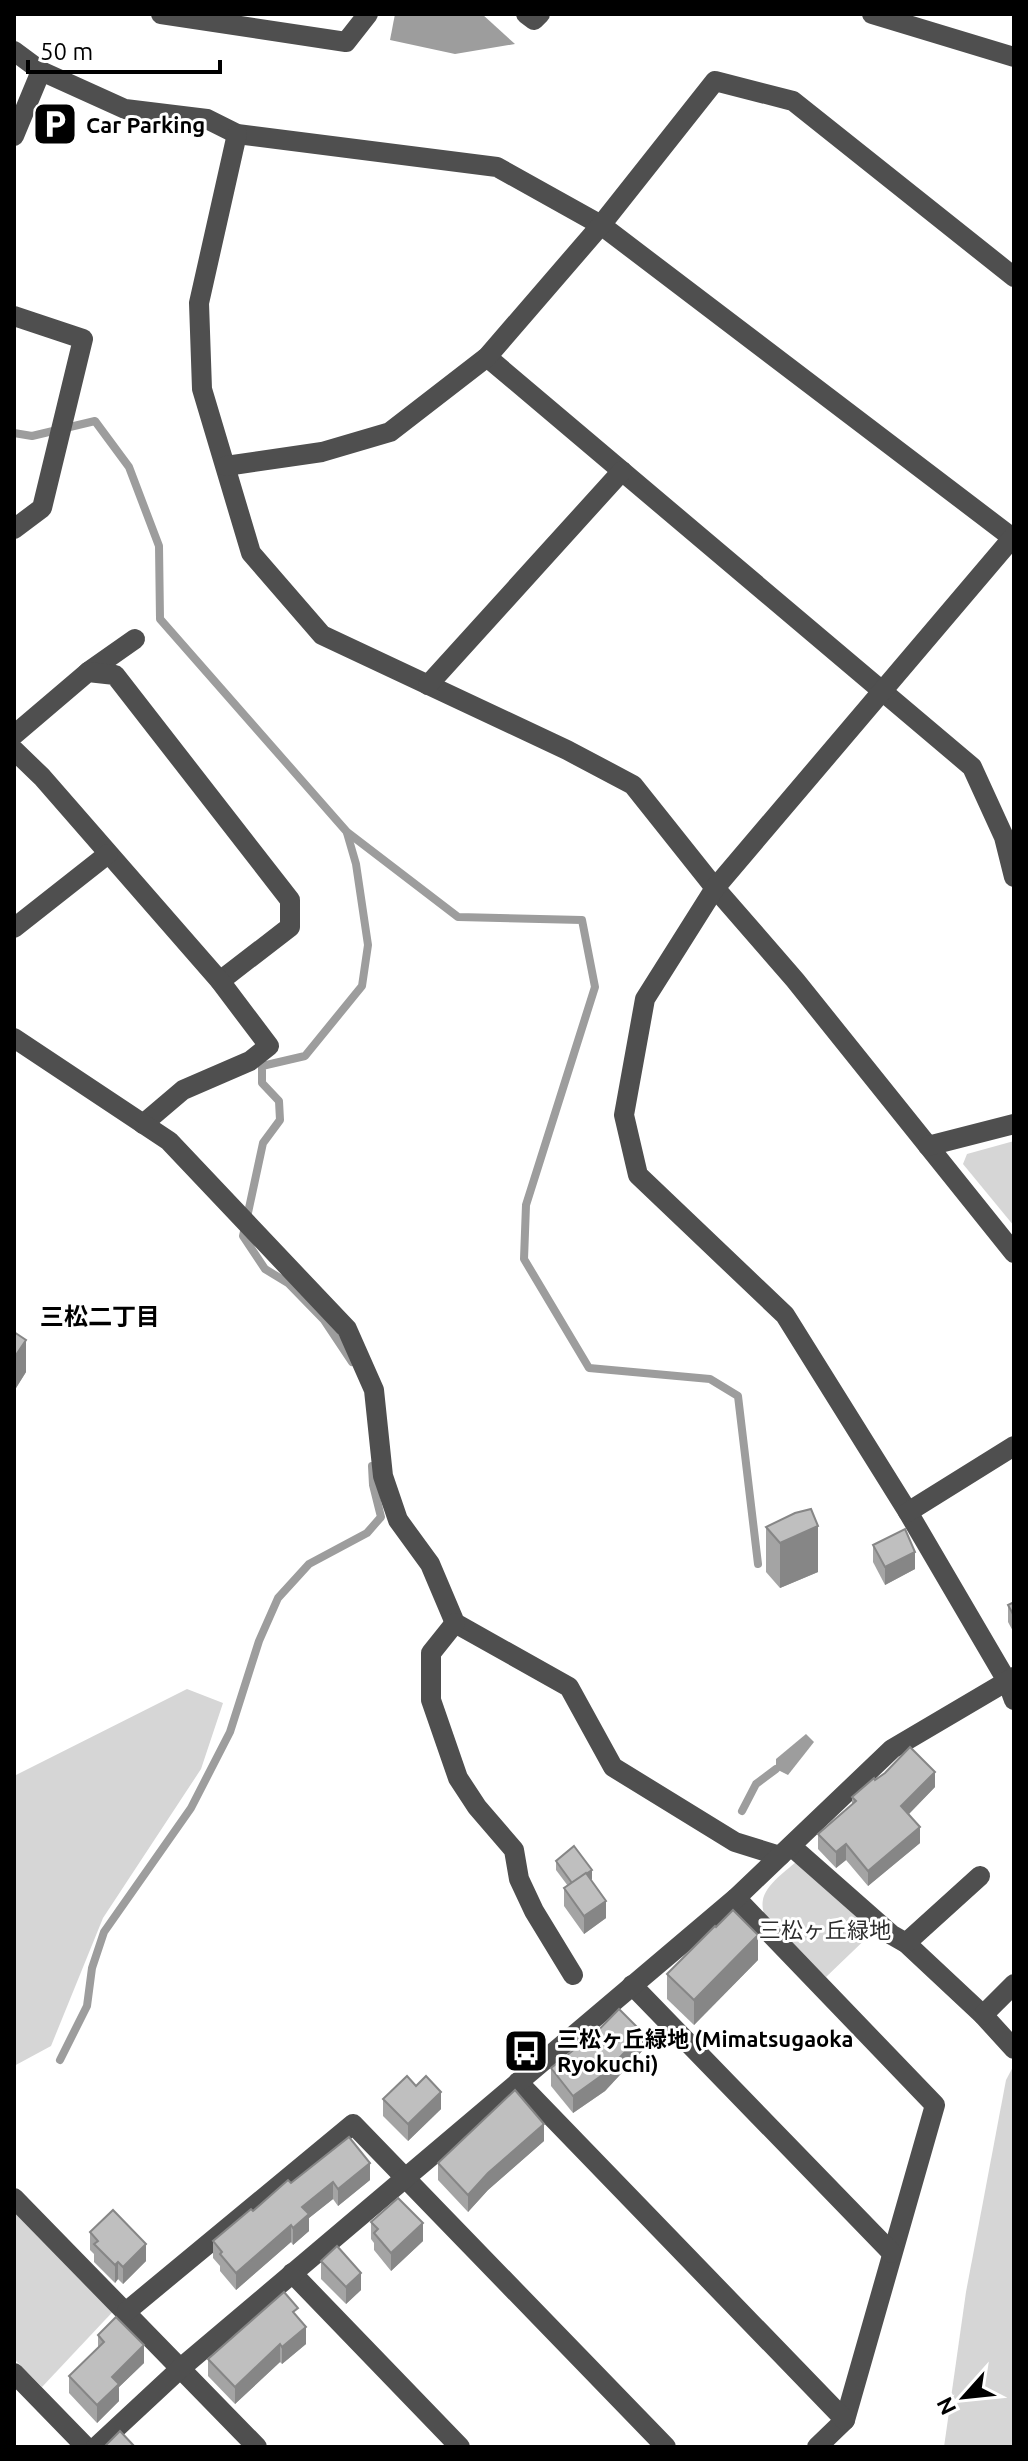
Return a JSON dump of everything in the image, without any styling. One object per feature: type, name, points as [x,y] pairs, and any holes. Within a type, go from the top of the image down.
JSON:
[{"type":"street","points":[[161,14],[346,42],[366,15]]},
{"type":"street","points":[[526,14],[534,20],[540,14]]},
{"type":"street","points":[[872,14],[1014,57]]},
{"type":"street","points":[[14,51],[41,71],[125,109],[207,119],[237,134],[497,167],[601,225],[1014,538],[715,888],[645,999],[624,1115],[638,1175],[785,1315],[1012,1686],[892,1749],[736,1898],[404,2176],[182,2367],[96,2447]]},
{"type":"street","points":[[14,136],[41,71]]},
{"type":"street","points":[[226,466],[322,452],[390,432],[487,357],[601,225],[715,81],[793,101],[1014,277]]},
{"type":"street","points":[[237,134],[199,303],[202,389],[251,553],[322,635],[567,750],[633,785],[715,888],[795,980],[1014,1253]]},
{"type":"street","points":[[14,316],[83,339],[42,508],[14,529]]},
{"type":"street","points":[[487,357],[972,767],[1004,837],[1014,877]]},
{"type":"street","points":[[428,685],[622,471]]},
{"type":"street","points":[[14,735],[88,672],[135,639]]},
{"type":"street","points":[[88,672],[115,675],[290,900],[290,927],[220,981]]},
{"type":"street","points":[[14,750],[42,777],[220,981],[269,1046],[250,1061],[183,1090],[143,1124]]},
{"type":"street","points":[[14,928],[108,854]]},
{"type":"street","points":[[14,1038],[169,1141],[347,1329],[374,1390],[383,1476],[398,1520],[430,1564],[455,1623],[569,1687],[613,1767],[735,1842],[785,1851],[906,1943],[983,2015],[1014,2049]]},
{"type":"street","points":[[928,1146],[1014,1124]]},
{"type":"street","points":[[908,1512],[1014,1446]]},
{"type":"street","points":[[455,1623],[431,1653],[431,1700],[442,1736],[458,1778],[477,1807],[514,1850],[519,1879],[534,1911],[573,1975]]},
{"type":"street","points":[[906,1943],[980,1876]]},
{"type":"street","points":[[736,1898],[935,2105],[845,2420],[817,2447]]},
{"type":"street","points":[[983,2015],[1014,1984]]},
{"type":"street","points":[[632,1985],[892,2253]]},
{"type":"street","points":[[518,2082],[845,2420]]},
{"type":"street","points":[[127,2311],[353,2124],[666,2447]]},
{"type":"street","points":[[14,2198],[257,2447]]},
{"type":"street","points":[[292,2273],[460,2447]]},
{"type":"street","points":[[14,2373],[86,2447]]},
{"type":"green space","points":[[1014,1141],[1014,1226],[963,1164],[967,1154]]},
{"type":"green space","points":[[187,1689],[223,1703],[201,1769],[103,1918],[51,2046],[14,2066],[14,1776]]},
{"type":"green space","name":"三松ヶ丘緑地","points":[[797,1861],[876,1929],[826,1977],[764,1913],[767,1890]]},
{"type":"green space","points":[[1014,2065],[1014,2447],[944,2447],[966,2292],[1006,2080]]},
{"type":"green space","points":[[14,2198],[120,2304],[42,2387],[14,2359]]},
{"type":"shaded area","points":[[395,14],[482,14],[515,44],[455,54],[390,40]]},
{"type":"shaded area","points":[[806,1734],[814,1742],[788,1775],[776,1769],[776,1759]]},
{"type":"building","points":[[14,1332],[26,1340],[16,1355],[14,1354]]},
{"type":"building","points":[[811,1509],[818,1526],[780,1543],[766,1527],[795,1513]]},
{"type":"building","points":[[905,1529],[915,1552],[885,1567],[873,1545]]},
{"type":"building","points":[[1014,1602],[1014,1616],[1008,1605]]},
{"type":"building","points":[[910,1747],[935,1772],[901,1806],[920,1827],[868,1871],[846,1844],[836,1852],[818,1834],[856,1801],[852,1797],[874,1778],[885,1773]]},
{"type":"building","points":[[574,1846],[592,1870],[572,1883],[556,1861]]},
{"type":"building","points":[[586,1873],[606,1901],[584,1916],[564,1888]]},
{"type":"building","points":[[733,1910],[758,1935],[694,2000],[667,1974]]},
{"type":"building","points":[[619,2009],[643,2033],[605,2073],[573,2096],[551,2068],[581,2044],[583,2046]]},
{"type":"building","points":[[407,2076],[416,2086],[426,2076],[441,2092],[408,2124],[383,2099]]},
{"type":"building","points":[[515,2090],[544,2124],[488,2173],[468,2195],[438,2163]]},
{"type":"building","points":[[349,2137],[370,2163],[338,2189],[333,2182],[302,2207],[309,2214],[293,2228],[291,2225],[236,2273],[213,2241],[288,2180],[291,2183]]},
{"type":"building","points":[[398,2198],[423,2223],[391,2253],[374,2233],[378,2229],[371,2222]]},
{"type":"building","points":[[113,2210],[146,2244],[123,2267],[118,2262],[115,2265],[94,2244],[98,2241],[90,2232]]},
{"type":"building","points":[[337,2246],[361,2273],[346,2287],[321,2261]]},
{"type":"building","points":[[284,2292],[298,2308],[293,2312],[306,2327],[282,2347],[280,2344],[235,2387],[208,2359]]},
{"type":"building","points":[[116,2317],[144,2345],[112,2377],[119,2384],[97,2405],[69,2376],[104,2342],[98,2335]]},
{"type":"building","points":[[120,2431],[135,2447],[104,2447]]},
{"type":"waterway","points":[[14,433],[32,436],[95,421],[129,467],[159,546],[160,619],[347,832],[458,917],[582,920],[595,987],[526,1205],[524,1259],[589,1368],[710,1379],[738,1396],[758,1564]]},
{"type":"waterway","points":[[347,833],[356,864],[368,945],[362,986],[305,1056],[262,1066],[262,1083],[279,1101],[280,1120],[263,1143],[243,1236],[265,1269],[288,1283],[324,1320],[352,1362]]},
{"type":"waterway","points":[[60,2060],[87,2006],[92,1968],[104,1932],[191,1808],[230,1732],[259,1641],[278,1598],[309,1564],[367,1533],[381,1517],[372,1466]]},
{"type":"waterway","points":[[742,1811],[756,1784],[776,1769]]},
{"type":"place","name":"Car Parking","points":[[55,124]]},
{"type":"place","name":"三松ヶ丘緑地 (Mimatsugaoka Ryokuchi)","points":[[526,2051]]},
{"type":"district","name":"三松二丁目","points":[[100,1316]]}]
